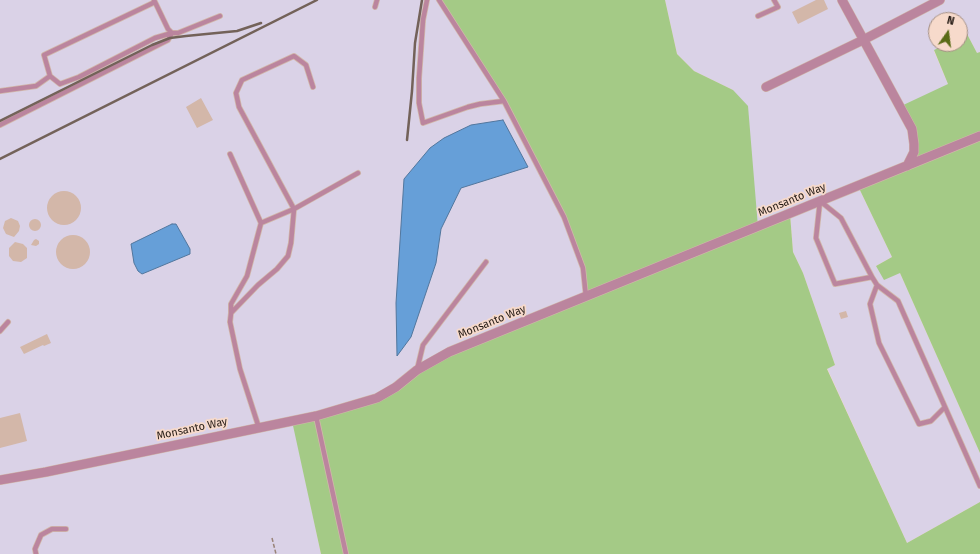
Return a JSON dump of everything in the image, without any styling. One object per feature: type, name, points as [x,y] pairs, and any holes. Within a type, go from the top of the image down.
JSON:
[{"type":"street","points":[[842,0],[912,129],[914,152],[907,166]]},
{"type":"street","points":[[766,87],[863,40],[940,0]]},
{"type":"street","name":"Monsanto Way","points":[[0,480],[46,472],[316,416],[377,398],[396,387],[417,370],[449,352],[980,136]]},
{"type":"lane","points":[[375,7],[377,0]]},
{"type":"lane","points":[[427,0],[423,20],[419,78],[419,102],[423,123],[468,107],[504,101]]},
{"type":"lane","points":[[439,0],[504,101],[564,217],[583,268],[586,297]]},
{"type":"lane","points":[[758,16],[778,7],[774,0]]},
{"type":"lane","points":[[172,33],[168,29],[155,1],[44,55],[50,76],[60,84],[155,38],[172,33],[178,33],[220,16]]},
{"type":"lane","points":[[0,125],[168,40],[172,33]]},
{"type":"lane","points":[[230,313],[258,285],[277,269],[288,256],[291,243],[294,209],[239,107],[236,93],[242,80],[294,56],[306,65],[313,87]]},
{"type":"lane","points":[[0,91],[36,86],[50,76]]},
{"type":"lane","points":[[230,154],[261,223],[247,276],[231,304],[230,313],[230,322],[240,369],[258,428]]},
{"type":"lane","points":[[261,223],[294,209],[358,173]]},
{"type":"lane","points":[[820,201],[816,238],[835,284],[872,277]]},
{"type":"lane","points":[[820,201],[841,218],[877,285],[898,301],[980,486]]},
{"type":"lane","points":[[417,370],[422,345],[486,262]]},
{"type":"lane","points":[[877,285],[870,304],[879,343],[919,424],[931,421],[945,407]]},
{"type":"lane","points":[[0,331],[8,322]]},
{"type":"lane","points":[[316,416],[346,554]]},
{"type":"lane","points":[[36,554],[35,549],[41,535],[52,529],[66,529]]},
{"type":"path","points":[[272,538],[276,554]]},
{"type":"shaded area","points":[[0,0],[439,0],[504,101],[564,217],[583,268],[586,297],[377,398],[293,421],[321,554],[0,554]]},
{"type":"shaded area","points":[[665,0],[980,0],[980,52],[977,53],[968,36],[968,12],[928,12],[928,52],[934,52],[948,84],[914,144],[907,166],[858,186],[892,257],[876,266],[900,273],[980,453],[980,502],[907,543],[827,368],[835,365],[803,273],[793,252],[790,214],[758,227],[733,90],[694,71],[677,54]]},
{"type":"green space","points":[[439,0],[665,0],[677,54],[694,71],[733,90],[748,106],[758,227],[790,214],[793,252],[803,273],[835,365],[827,369],[907,543],[980,502],[980,554],[321,554],[292,421],[377,398],[417,370],[586,297],[583,268],[564,217],[504,101]]},
{"type":"green space","points":[[968,36],[977,53],[980,52],[980,453],[900,273],[884,280],[876,266],[892,257],[858,186],[907,166],[914,144],[899,107],[948,84],[935,52],[968,52]]},
{"type":"water","points":[[503,120],[528,167],[461,188],[441,229],[436,263],[411,337],[397,356],[396,303],[404,179],[430,148],[444,138],[471,125]]},
{"type":"water","points":[[172,224],[176,224],[190,249],[190,254],[142,274],[138,271],[134,263],[131,244]]},
{"type":"building","points":[[816,0],[824,0],[828,9],[798,24],[792,12]]},
{"type":"building","points":[[201,98],[213,120],[197,128],[186,107]]},
{"type":"building","points":[[61,191],[67,191],[76,196],[80,202],[80,214],[76,220],[67,225],[61,225],[52,220],[47,211],[47,205],[52,196]]},
{"type":"building","points":[[11,218],[18,221],[20,226],[19,231],[14,237],[6,234],[3,228],[5,221]]},
{"type":"building","points":[[35,219],[39,221],[41,225],[39,229],[35,231],[31,229],[29,225],[31,221]]},
{"type":"building","points":[[70,235],[76,235],[85,240],[89,246],[89,258],[85,264],[76,269],[70,269],[61,264],[56,255],[56,249],[61,240]]},
{"type":"building","points":[[36,239],[39,241],[39,244],[36,246],[31,245],[34,240]]},
{"type":"building","points":[[15,242],[23,244],[27,248],[27,258],[21,262],[13,261],[9,256],[9,248]]},
{"type":"building","points":[[846,311],[848,317],[841,319],[839,313]]},
{"type":"building","points":[[47,334],[51,343],[24,354],[20,347]]},
{"type":"building","points":[[20,413],[27,441],[0,448],[0,418]]},
{"type":"railway","points":[[0,159],[317,0]]},
{"type":"railway","points":[[407,140],[415,43],[422,0]]},
{"type":"railway","points":[[0,121],[152,45],[170,38],[237,31],[261,23]]}]
